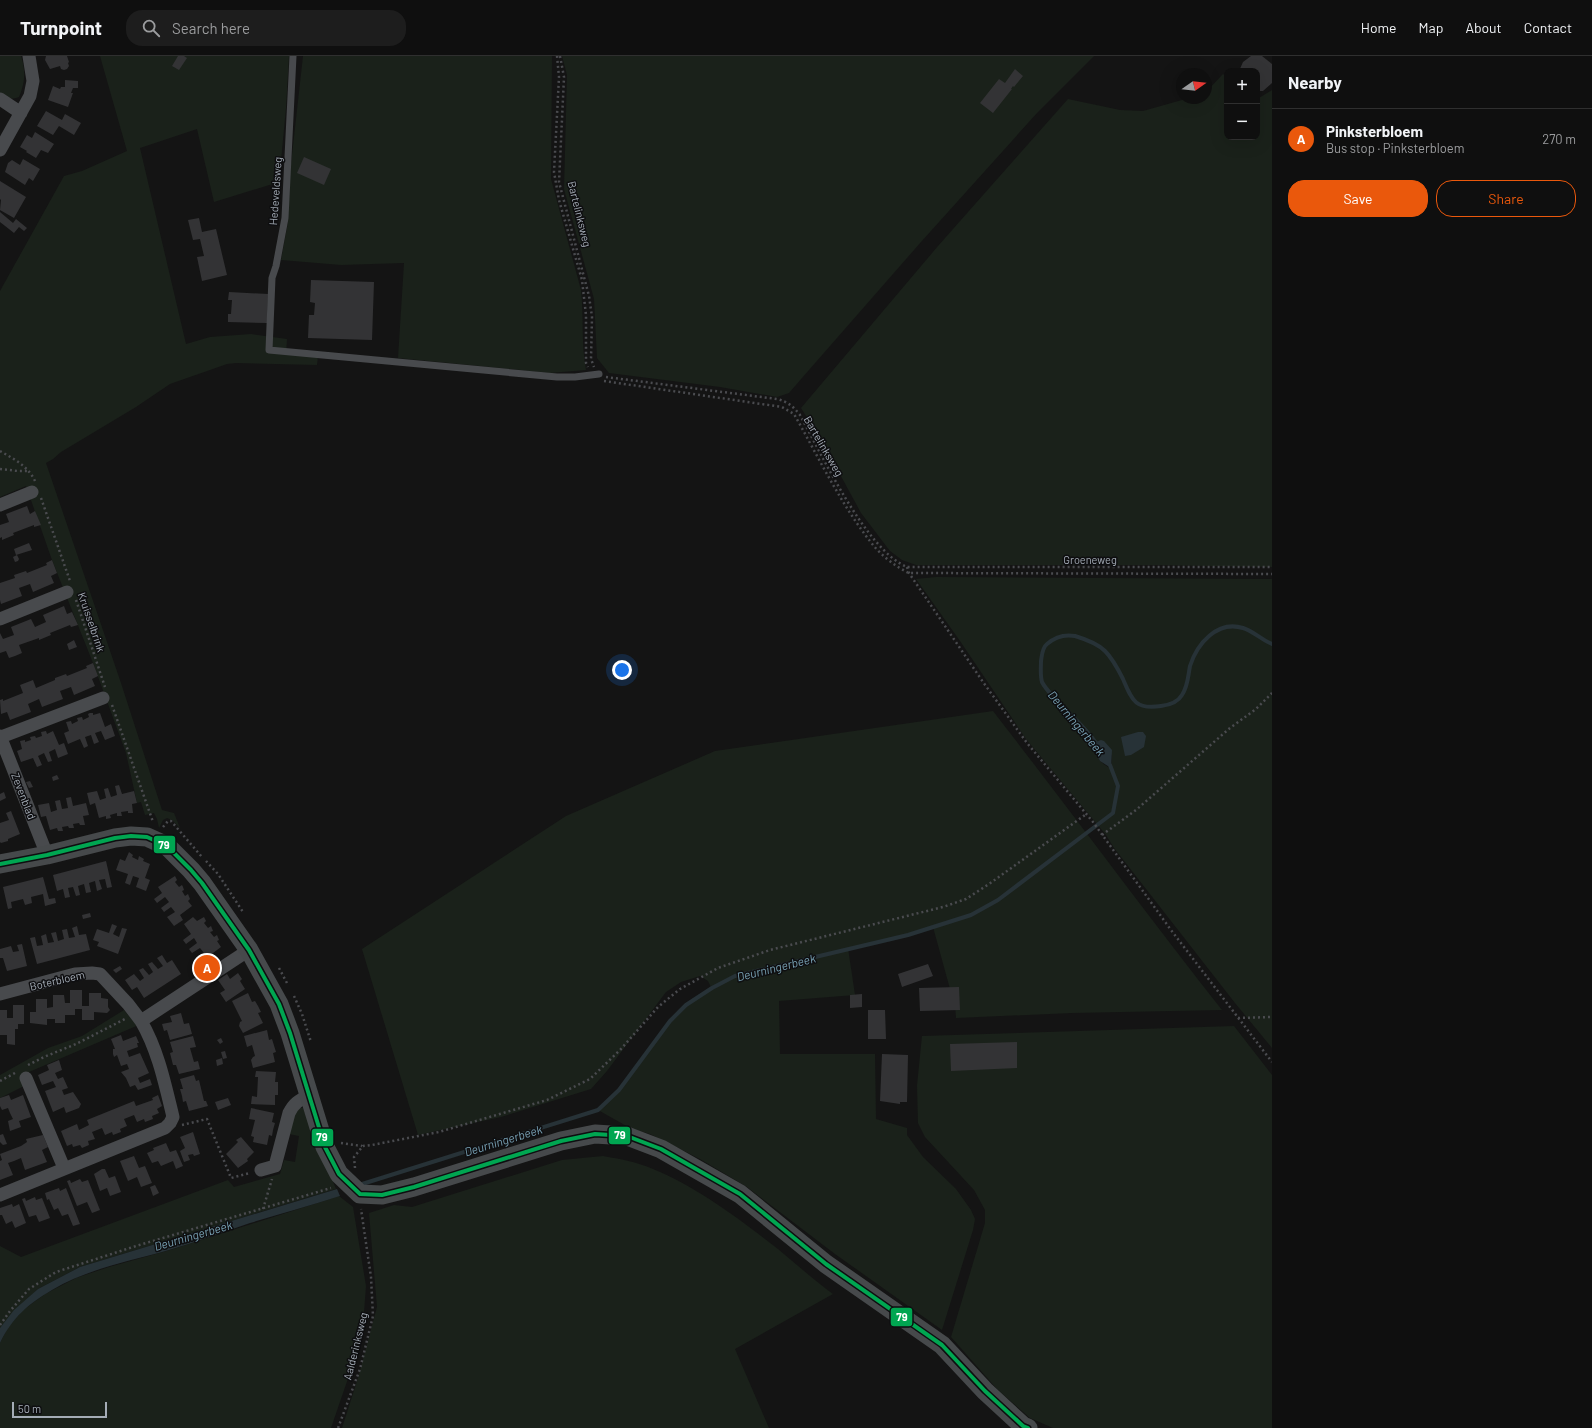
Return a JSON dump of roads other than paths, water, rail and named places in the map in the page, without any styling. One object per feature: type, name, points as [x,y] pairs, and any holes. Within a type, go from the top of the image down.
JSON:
[{"type":"street","points":[[0,150],[30,96],[33,81],[29,56]]},
{"type":"street","points":[[0,99],[21,113]]},
{"type":"street","points":[[0,505],[37,491]]},
{"type":"street","points":[[0,619],[71,591]]},
{"type":"street","name":"Zevenblad","points":[[46,855],[0,736],[107,697]]},
{"type":"street","points":[[0,864],[126,837],[147,837],[167,846],[202,883],[249,950],[279,1004],[290,1033],[325,1147],[333,1164],[351,1185],[382,1195],[414,1187],[561,1140],[595,1134],[627,1136],[661,1149],[740,1194],[826,1264],[942,1345],[985,1391],[1023,1426],[1028,1428]]},
{"type":"street","points":[[138,1018],[249,950]]},
{"type":"street","name":"Boterbloem","points":[[0,994],[75,974],[100,974],[128,1004],[150,1036],[161,1068],[173,1117],[170,1123],[165,1128],[64,1168]]},
{"type":"street","points":[[0,1194],[64,1168],[23,1072]]},
{"type":"street","points":[[260,1170],[275,1166],[292,1106],[299,1099],[309,1096]]},
{"type":"lane","name":"Hedeveldsweg","points":[[293,56],[285,218],[276,266],[272,278],[269,350],[558,377],[575,378],[591,374],[599,374]]},
{"type":"water","points":[[1143,732],[1146,736],[1144,747],[1131,755],[1125,756],[1121,737]]},
{"type":"water","points":[[1101,740],[1104,741],[1112,750],[1111,768],[1100,761],[1093,748],[1096,742]]},
{"type":"water","points":[[337,1189],[340,1196],[250,1223],[169,1250],[109,1266],[80,1276],[43,1295],[28,1306],[15,1319],[0,1343],[0,1328],[14,1310],[38,1289],[80,1267]]},
{"type":"waterway","name":"Deurningerbeek","points":[[1098,746],[1094,739],[1055,699],[1042,682],[1042,652],[1045,646],[1053,640],[1071,635],[1087,640],[1098,646],[1105,651],[1112,660],[1132,698],[1140,705],[1152,707],[1170,704],[1180,697],[1186,688],[1193,658],[1203,642],[1217,631],[1225,627],[1234,626],[1243,628],[1272,644]]},
{"type":"waterway","name":"Deurningerbeek","points":[[359,1185],[598,1110],[619,1090],[670,1021],[686,1005],[712,988],[735,976],[908,935],[971,915],[998,900],[1113,813],[1118,786],[1110,765]]},
{"type":"place","name":"Pinksterbloem","points":[[207,968]]}]
